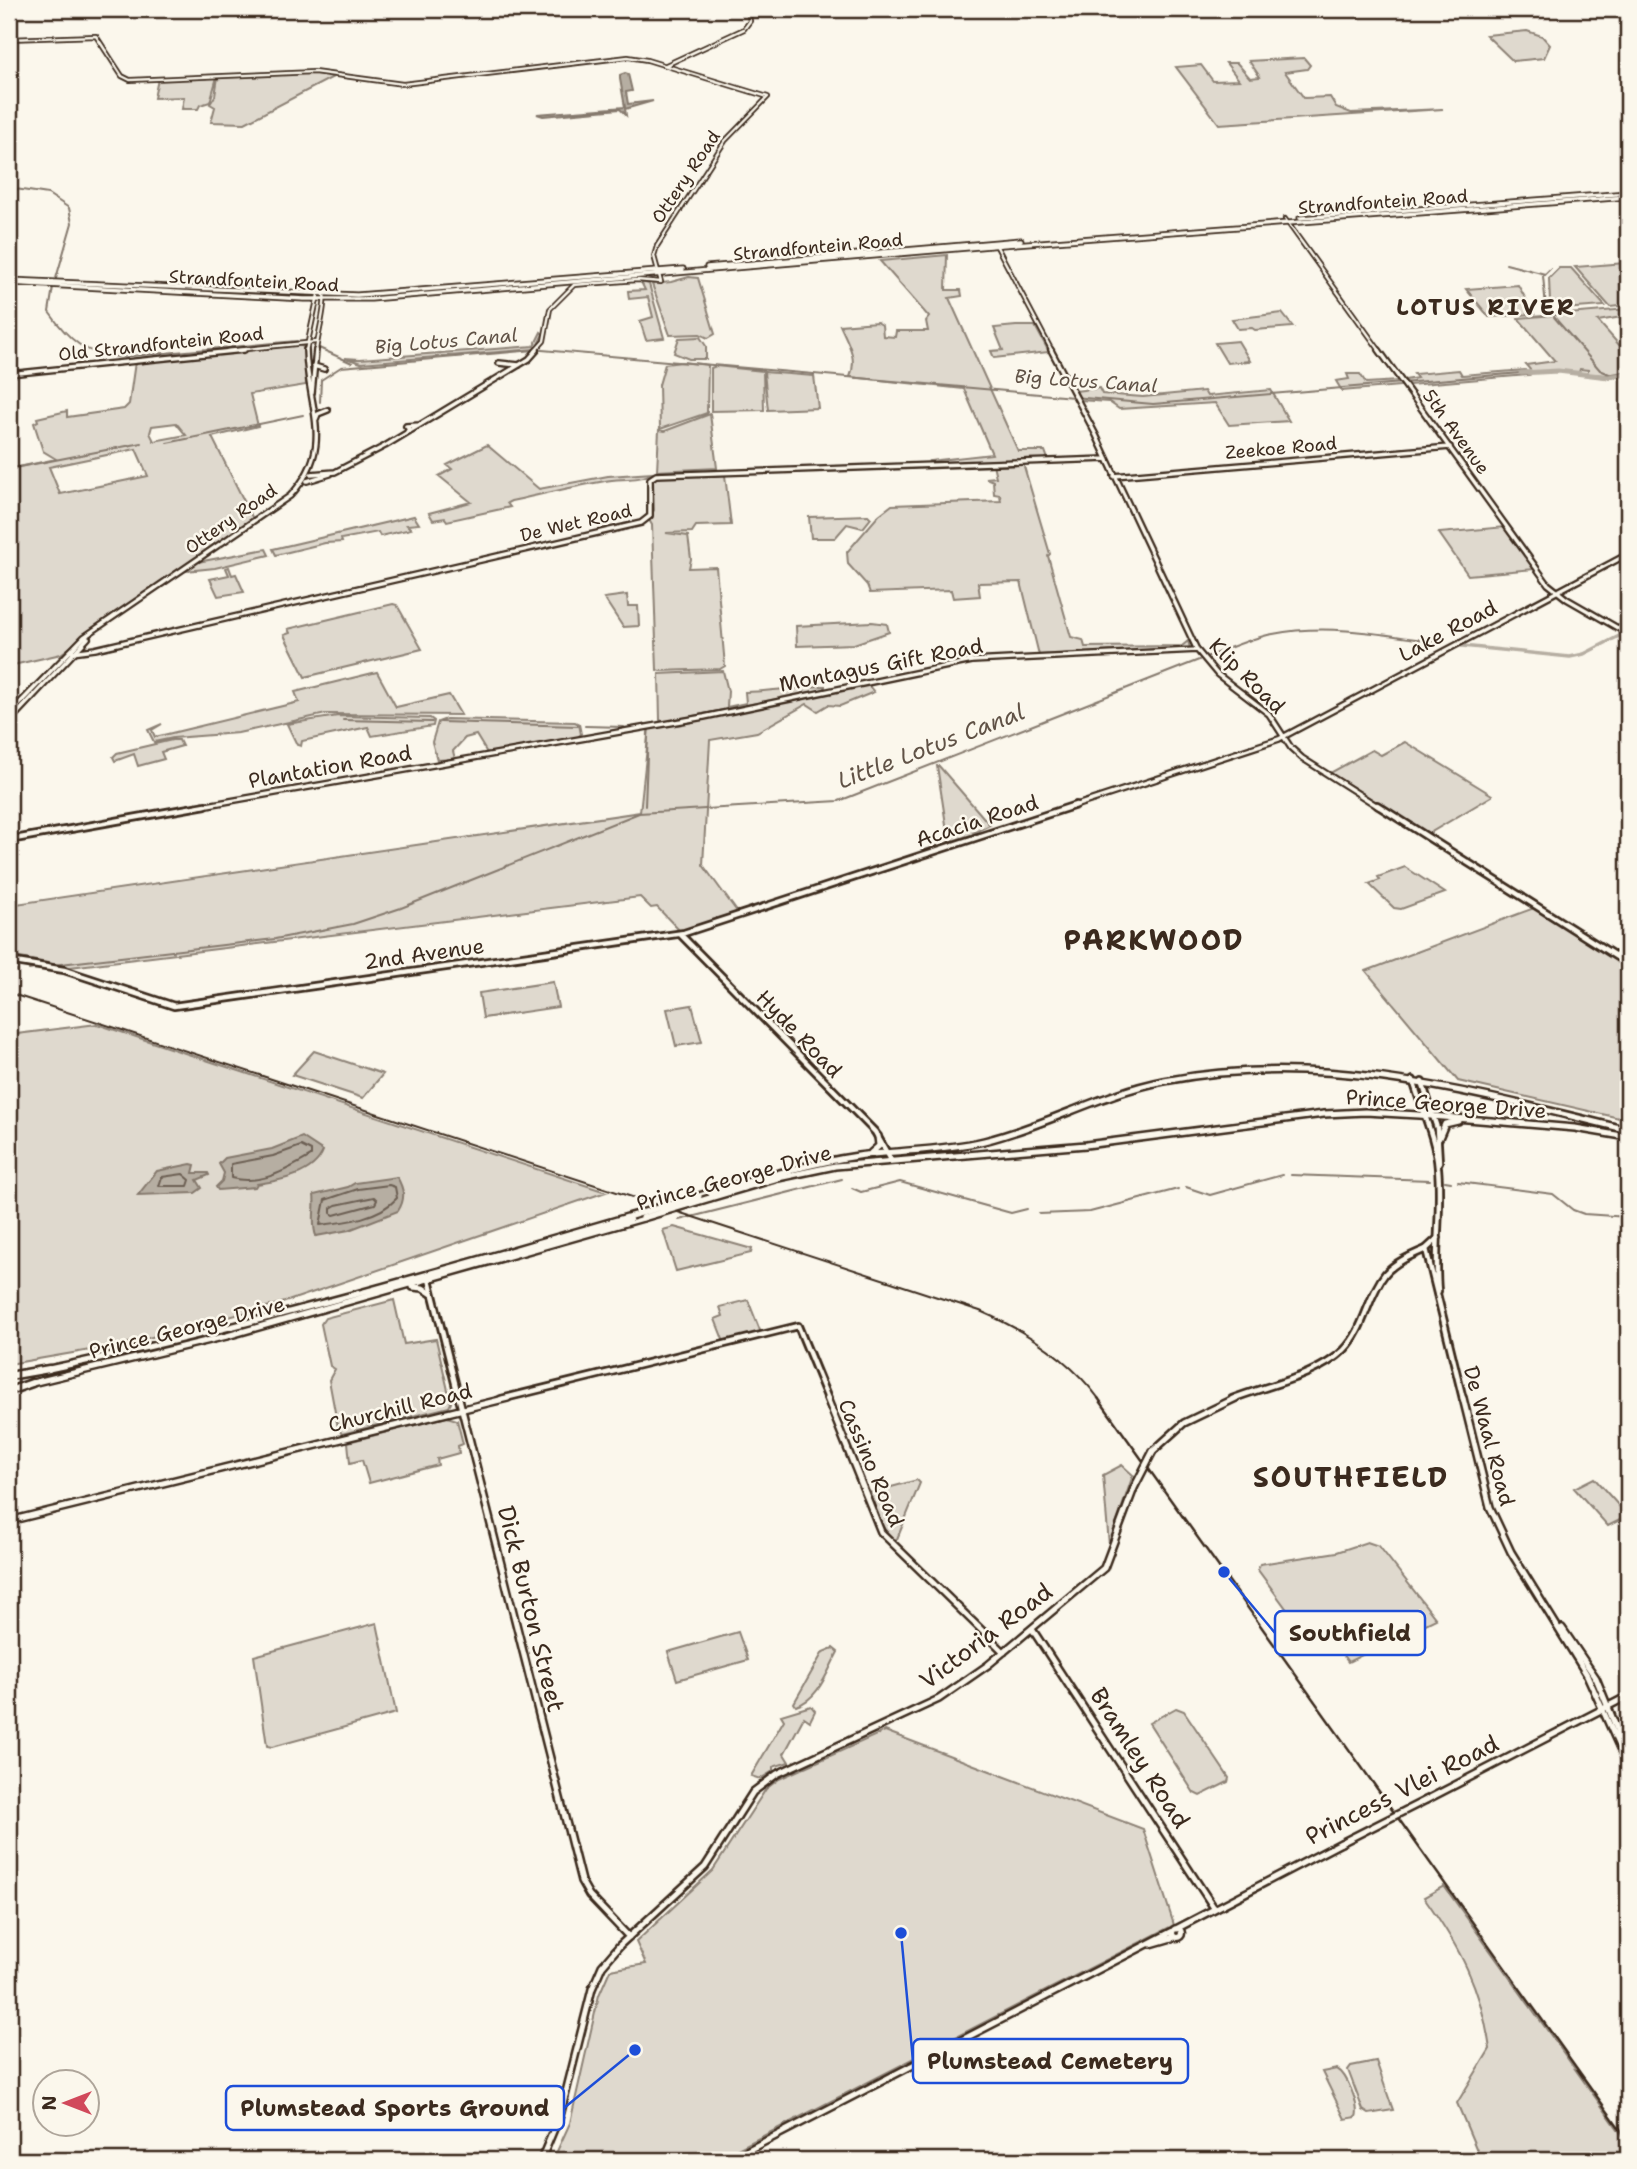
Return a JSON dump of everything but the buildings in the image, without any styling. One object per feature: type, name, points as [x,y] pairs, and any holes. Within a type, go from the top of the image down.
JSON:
[{"type":"highway","points":[[9,1375],[49,1369]]},
{"type":"highway","points":[[9,1389],[32,1383]]},
{"type":"main road","name":"Strandfontein Road","points":[[9,281],[320,296],[404,292],[815,261],[1065,237],[1628,195]]},
{"type":"main road","name":"Strandfontein Road","points":[[320,296],[326,300],[383,298],[777,260],[1107,237],[1287,221]]},
{"type":"main road","points":[[1174,235],[1185,231]]},
{"type":"main road","points":[[1065,237],[1107,237],[1116,240]]},
{"type":"main road","points":[[777,260],[815,261]]},
{"type":"main road","name":"Prince George Drive","points":[[49,1369],[145,1350],[428,1277],[806,1171],[984,1141],[1129,1089],[1197,1074],[1302,1069],[1413,1080],[1628,1130]]},
{"type":"main road","name":"Prince George Drive","points":[[32,1383],[156,1354],[377,1294],[699,1196],[803,1167],[858,1157],[1086,1145],[1324,1114],[1365,1112],[1574,1128],[1628,1137]]},
{"type":"main road","points":[[1438,1138],[1445,1124],[1471,1120]]},
{"type":"main road","points":[[858,1157],[877,1149],[878,1136]]},
{"type":"main road","points":[[377,1294],[416,1287],[426,1289],[432,1294]]},
{"type":"street","points":[[665,65],[744,29],[750,21],[748,9]]},
{"type":"street","name":"Ottery Road","points":[[9,39],[96,36],[122,76],[133,80],[317,72],[403,84],[619,57],[665,65],[762,94],[769,99],[725,141],[655,250],[658,272]]},
{"type":"street","name":"5th Avenue","points":[[1287,221],[1557,592],[1626,632]]},
{"type":"street","name":"Klip Road","points":[[994,244],[1076,396],[1203,659],[1222,678],[1269,714],[1293,750],[1308,762],[1628,964]]},
{"type":"street","points":[[303,484],[330,474],[404,436],[523,363],[538,350],[546,335],[548,311],[574,285],[637,280],[661,282],[658,272]]},
{"type":"street","points":[[312,393],[316,342],[326,300],[320,296],[306,343],[318,453],[311,474],[330,474]]},
{"type":"street","name":"Old Strandfontein Road","points":[[9,374],[316,342]]},
{"type":"street","points":[[499,363],[523,363]]},
{"type":"street","points":[[313,366],[324,369]]},
{"type":"street","points":[[313,403],[318,408],[328,410],[317,414],[314,425]]},
{"type":"street","points":[[404,436],[409,429],[406,426],[423,424]]},
{"type":"street","name":"Zeekoe Road","points":[[1114,477],[1450,447]]},
{"type":"street","name":"De Wet Road","points":[[72,650],[105,646],[638,524],[650,516],[650,480],[656,475],[1107,459]]},
{"type":"street","name":"Ottery Road","points":[[9,714],[72,650],[116,615],[286,499],[311,474]]},
{"type":"street","name":"Lake Road","points":[[1283,737],[1628,554]]},
{"type":"street","name":"Ottery Road","points":[[9,722],[72,650]]},
{"type":"street","name":"Montagus Gift Road","points":[[657,724],[972,661],[1197,650]]},
{"type":"street","name":"Plantation Road","points":[[9,840],[657,724]]},
{"type":"street","name":"Acacia Road","points":[[679,934],[1283,737]]},
{"type":"street","name":"2nd Avenue","points":[[163,1002],[174,1006],[679,934]]},
{"type":"street","name":"Hyde Road","points":[[679,934],[878,1136],[890,1156]]},
{"type":"street","points":[[9,961],[64,970],[163,1002],[159,1008]]},
{"type":"street","name":"De Waal Road","points":[[1413,1080],[1438,1165]]},
{"type":"street","name":"De Waal Road","points":[[1422,1082],[1434,1116],[1438,1138],[1439,1237],[1435,1256],[1439,1303]]},
{"type":"street","name":"Victoria Road","points":[[541,2160],[561,2112],[596,1977],[610,1955],[711,1860],[759,1785],[777,1773],[939,1699],[1004,1652],[1104,1568],[1134,1488],[1153,1451],[1173,1430],[1198,1413],[1270,1387],[1340,1354],[1354,1337],[1387,1272],[1426,1250],[1439,1237]]},
{"type":"street","points":[[1426,1250],[1435,1256]]},
{"type":"street","name":"De Waal Road","points":[[1426,1250],[1488,1502],[1503,1538],[1606,1707],[1628,1756]]},
{"type":"street","name":"Dick Burton Street","points":[[428,1277],[581,1881],[589,1895],[629,1937]]},
{"type":"street","name":"Churchill Road","points":[[9,1521],[798,1326]]},
{"type":"street","name":"Cassino Road","points":[[798,1326],[881,1532],[896,1550],[1004,1652]]},
{"type":"street","name":"Bramley Road","points":[[1032,1629],[1214,1909]]},
{"type":"street","name":"Princess Vlei Road","points":[[729,2160],[1176,1933],[1194,1919],[1628,1696]]},
{"type":"street","name":"De Waal Road","points":[[1606,1707],[1628,1766]]},
{"type":"shaded area","points":[[1527,31],[1542,36],[1550,45],[1544,58],[1513,61],[1486,35]]},
{"type":"shaded area","points":[[1304,58],[1310,65],[1307,69],[1285,72],[1304,98],[1330,97],[1336,107],[1351,113],[1443,109],[1219,124],[1176,67],[1201,65],[1213,81],[1239,80],[1226,63],[1237,63],[1250,78],[1260,77],[1249,61]]},
{"type":"shaded area","points":[[308,72],[335,76],[245,123],[211,122],[215,107],[210,104],[215,96],[218,77]]},
{"type":"shaded area","points":[[217,77],[210,102],[200,105],[198,109],[182,109],[184,97],[154,98],[158,79]]},
{"type":"shaded area","points":[[947,255],[946,290],[961,290],[962,296],[949,298],[1018,451],[1045,451],[1048,459],[930,463],[929,461],[992,454],[964,389],[850,377],[852,357],[840,325],[877,322],[882,325],[883,336],[895,337],[896,331],[928,331],[926,321],[929,317],[880,261]]},
{"type":"shaded area","points":[[1625,263],[1628,267],[1628,305],[1610,307],[1575,267]]},
{"type":"shaded area","points":[[1559,268],[1571,268],[1605,306],[1562,309],[1557,303],[1550,303],[1549,278]]},
{"type":"shaded area","points":[[689,277],[698,278],[715,334],[708,338],[700,334],[670,335],[652,284]]},
{"type":"shaded area","points":[[641,282],[649,284],[664,338],[646,340],[640,321],[653,317],[648,297],[629,299],[628,291],[645,290]]},
{"type":"shaded area","points":[[1518,285],[1534,314],[1489,317],[1466,289]]},
{"type":"shaded area","points":[[1628,309],[1628,316],[1598,321],[1628,355],[1628,371],[1607,375],[1588,374],[1588,370],[1580,369],[1579,372],[1531,371],[1526,365],[1555,361],[1518,318]]},
{"type":"shaded area","points":[[1282,313],[1293,327],[1238,329],[1232,319]]},
{"type":"shaded area","points":[[1035,326],[1049,352],[994,358],[991,351],[1003,350],[994,328]]},
{"type":"shaded area","points":[[541,332],[543,334],[536,349],[361,363],[345,358],[534,346]]},
{"type":"shaded area","points":[[700,337],[706,346],[706,359],[689,359],[674,353],[679,338]]},
{"type":"shaded area","points":[[1238,341],[1250,361],[1227,363],[1215,343]]},
{"type":"shaded area","points":[[298,345],[304,347],[306,385],[250,394],[258,426],[212,437],[253,519],[61,654],[9,666],[9,469],[56,459],[43,451],[34,423],[38,421],[37,418],[67,411],[67,417],[124,409],[129,404],[135,362]],"holes":[[[176,423],[186,435],[154,441],[150,433],[152,426]],[[136,449],[148,476],[60,494],[49,467]]]},
{"type":"shaded area","points":[[682,362],[708,365],[707,413],[660,429],[659,385],[665,364]]},
{"type":"shaded area","points":[[716,366],[763,371],[764,410],[711,411],[711,368]]},
{"type":"shaded area","points":[[1459,370],[1462,375],[1525,370],[1529,375],[1409,385],[1405,380],[1417,378],[1414,374]]},
{"type":"shaded area","points":[[764,372],[814,376],[818,408],[768,410]]},
{"type":"shaded area","points":[[1347,374],[1360,374],[1366,383],[1398,381],[1401,386],[1342,391],[1336,381],[1349,379]]},
{"type":"shaded area","points":[[1099,388],[1102,394],[1143,397],[1204,391],[1207,396],[1271,390],[1289,421],[1229,425],[1215,403],[1119,409],[1109,402],[1080,400],[1075,391]]},
{"type":"shaded area","points":[[710,414],[717,468],[657,471],[659,430],[665,431]]},
{"type":"shaded area","points":[[487,445],[539,489],[608,476],[653,473],[511,501],[507,503],[510,507],[447,521],[445,518],[433,520],[429,513],[471,502],[439,476],[452,469],[447,465]]},
{"type":"shaded area","points":[[1023,463],[1071,637],[1083,640],[1085,647],[1182,646],[1188,641],[1190,648],[1039,655],[1021,582],[978,583],[980,596],[953,598],[951,590],[870,593],[867,585],[848,564],[847,552],[879,515],[892,505],[1001,501],[1000,495],[994,494],[993,481],[986,478],[996,477],[993,464]]},
{"type":"shaded area","points":[[725,475],[731,525],[696,526],[692,532],[666,533],[688,536],[691,559],[689,568],[716,567],[725,666],[720,669],[657,670],[652,525],[649,520],[654,510],[653,481],[657,476]]},
{"type":"shaded area","points":[[868,515],[871,518],[863,528],[847,524],[835,538],[811,538],[809,517]]},
{"type":"shaded area","points":[[414,516],[419,524],[407,525],[411,529],[380,536],[378,532],[341,539],[342,542],[325,543],[276,555],[273,549]]},
{"type":"shaded area","points":[[1505,527],[1535,569],[1468,575],[1439,533]]},
{"type":"shaded area","points":[[266,549],[269,555],[215,568],[185,571],[198,562]]},
{"type":"shaded area","points":[[229,567],[232,575],[236,574],[244,592],[218,596],[210,579],[229,575],[226,568]]},
{"type":"shaded area","points":[[627,595],[628,606],[638,606],[639,626],[623,627],[604,598]]},
{"type":"shaded area","points":[[397,605],[422,649],[305,677],[284,635],[290,633],[288,629]]},
{"type":"shaded area","points":[[872,622],[887,624],[889,632],[854,644],[797,646],[796,626]]},
{"type":"shaded area","points":[[723,671],[728,691],[727,707],[746,703],[745,692],[825,686],[825,689],[664,722],[660,720],[659,674]]},
{"type":"shaded area","points":[[377,672],[396,707],[449,695],[461,715],[326,714],[238,733],[154,742],[148,730],[162,724],[152,730],[155,737],[299,702],[295,692]]},
{"type":"shaded area","points":[[869,686],[874,692],[840,706],[828,705],[818,711],[807,704],[757,732],[710,740],[703,865],[738,913],[683,931],[657,907],[651,908],[640,897],[70,967],[9,956],[9,905],[640,812],[649,729]]},
{"type":"shaded area","points":[[338,716],[430,718],[434,721],[433,726],[372,736],[368,727],[302,741],[301,746],[297,745],[287,724]]},
{"type":"shaded area","points":[[446,719],[575,722],[579,724],[581,734],[578,737],[487,753],[476,735],[465,738],[453,751],[455,759],[437,760],[432,742],[438,722]]},
{"type":"shaded area","points":[[179,740],[182,746],[161,752],[164,759],[138,766],[134,754],[115,761],[113,757],[117,753]]},
{"type":"shaded area","points":[[1405,742],[1492,796],[1428,834],[1330,773],[1372,750],[1381,755]]},
{"type":"shaded area","points":[[937,766],[990,825],[973,833],[975,835],[949,844]]},
{"type":"shaded area","points":[[1405,867],[1445,893],[1401,909],[1394,908],[1369,884],[1380,880],[1378,877]]},
{"type":"shaded area","points":[[1534,908],[1628,968],[1628,1120],[1458,1081],[1366,971]]},
{"type":"shaded area","points":[[553,982],[558,1007],[483,1018],[479,993]]},
{"type":"shaded area","points":[[692,1005],[702,1042],[676,1046],[667,1009]]},
{"type":"shaded area","points":[[97,1024],[606,1192],[282,1303],[125,1344],[9,1364],[9,1035]]},
{"type":"shaded area","points":[[314,1051],[383,1074],[363,1098],[292,1075]]},
{"type":"shaded area","points":[[674,1227],[752,1249],[751,1253],[676,1271],[663,1230]]},
{"type":"shaded area","points":[[394,1300],[404,1344],[436,1339],[451,1403],[449,1407],[342,1434],[338,1428],[329,1380],[335,1369],[330,1366],[321,1324],[325,1318]]},
{"type":"shaded area","points":[[748,1300],[761,1333],[724,1342],[715,1319],[723,1316],[720,1307]]},
{"type":"shaded area","points":[[447,1417],[457,1420],[463,1444],[458,1446],[459,1453],[437,1459],[438,1465],[369,1483],[362,1460],[350,1463],[348,1442]]},
{"type":"shaded area","points":[[1122,1465],[1133,1475],[1109,1545],[1103,1475]]},
{"type":"shaded area","points":[[1594,1478],[1628,1516],[1608,1526],[1574,1488]]},
{"type":"shaded area","points":[[917,1480],[920,1483],[897,1539],[892,1540],[882,1525],[869,1493]]},
{"type":"shaded area","points":[[1367,1542],[1379,1546],[1436,1619],[1348,1662],[1308,1608],[1291,1615],[1258,1570],[1260,1564],[1337,1552]]},
{"type":"shaded area","points":[[377,1623],[396,1713],[272,1747],[267,1746],[254,1656]]},
{"type":"shaded area","points":[[738,1632],[748,1660],[677,1680],[668,1652]]},
{"type":"shaded area","points":[[833,1648],[838,1652],[821,1684],[811,1697],[796,1706],[794,1703],[823,1652]]},
{"type":"shaded area","points":[[811,1706],[815,1711],[810,1721],[804,1717],[784,1754],[789,1762],[773,1767],[773,1771],[760,1779],[751,1776],[784,1720],[781,1715]]},
{"type":"shaded area","points":[[1176,1708],[1184,1711],[1229,1778],[1228,1782],[1200,1796],[1194,1793],[1149,1723]]},
{"type":"shaded area","points":[[885,1731],[1143,1829],[1174,1925],[716,2160],[553,2160],[570,2123],[599,1995],[610,1970],[646,1964],[636,1942],[713,1870],[766,1789],[779,1779]]},
{"type":"shaded area","points":[[1444,1886],[1628,2143],[1628,2160],[1481,2160],[1457,2103],[1490,2049],[1475,1987],[1458,1951],[1424,1897]]},
{"type":"shaded area","points":[[1376,2061],[1393,2110],[1369,2114],[1363,2110],[1348,2070],[1351,2066]]},
{"type":"shaded area","points":[[1337,2069],[1345,2077],[1352,2091],[1356,2117],[1345,2119],[1322,2072]]},
{"type":"water","points":[[628,74],[632,91],[626,92],[628,104],[653,101],[625,109],[626,115],[620,109],[543,116],[537,114],[625,107],[620,75]]},
{"type":"water","points":[[302,1137],[323,1151],[312,1166],[304,1171],[285,1179],[257,1184],[255,1187],[218,1190],[216,1187],[222,1181],[224,1173],[219,1164],[225,1158],[272,1149]]},
{"type":"water","points":[[195,1165],[193,1173],[209,1175],[197,1180],[202,1188],[195,1193],[138,1195],[157,1171]]},
{"type":"water","points":[[397,1177],[403,1194],[398,1211],[349,1230],[316,1236],[314,1195],[355,1183]]},
{"type":"waterway","points":[[9,188],[48,194],[69,208],[72,223],[55,282]]},
{"type":"waterway","points":[[1506,264],[1545,274]]},
{"type":"waterway","points":[[1545,274],[1550,269]]},
{"type":"waterway","points":[[1545,274],[1546,307],[1549,311]]},
{"type":"waterway","points":[[53,287],[49,312],[56,322],[79,344],[108,356],[297,341]]},
{"type":"waterway","points":[[1554,317],[1600,370],[1614,376]]},
{"type":"waterway","points":[[319,348],[352,363]]},
{"type":"waterway","name":"Big Lotus Canal","points":[[320,402],[321,380],[341,367],[535,350]]},
{"type":"waterway","name":"Big Lotus Canal","points":[[542,350],[1153,404],[1521,373]]},
{"type":"waterway","name":"Big Lotus Canal","points":[[1521,373],[1558,371],[1608,377],[1628,374]]},
{"type":"waterway","points":[[167,443],[303,415]]},
{"type":"waterway","points":[[9,469],[142,443]]},
{"type":"waterway","name":"Little Lotus Canal","points":[[1206,657],[1247,641],[1294,631],[1358,631],[1442,643]]},
{"type":"waterway","name":"Little Lotus Canal","points":[[1462,646],[1570,657],[1584,654],[1623,634]]},
{"type":"waterway","points":[[52,965],[275,939],[353,924],[401,908],[639,813],[839,801],[1199,660]]},
{"type":"waterway","points":[[343,720],[432,722]]},
{"type":"waterway","points":[[440,722],[578,726]]},
{"type":"waterway","points":[[585,726],[624,727]]},
{"type":"waterway","points":[[645,806],[648,732]]},
{"type":"waterway","points":[[29,970],[39,968]]},
{"type":"waterway","points":[[9,972],[17,971]]},
{"type":"waterway","points":[[1186,1187],[1210,1195],[1282,1175]]},
{"type":"waterway","points":[[1291,1175],[1430,1180]]},
{"type":"waterway","points":[[679,1220],[842,1179]]},
{"type":"waterway","points":[[1445,1181],[1451,1182]]},
{"type":"waterway","points":[[852,1188],[861,1192],[900,1182],[1011,1213],[1027,1209]]},
{"type":"waterway","points":[[1458,1182],[1553,1194],[1573,1210],[1584,1214],[1628,1217]]},
{"type":"waterway","points":[[1039,1214],[1090,1212],[1178,1189]]},
{"type":"railway","points":[[9,993],[980,1311],[1014,1327],[1046,1347],[1074,1371],[1099,1399]]},
{"type":"railway","points":[[1098,1398],[1628,2140]]},
{"type":"place","name":"Southfield","points":[[1224,1572]]},
{"type":"place","name":"Plumstead Cemetery","points":[[901,1933]]},
{"type":"place","name":"Plumstead Sports Ground","points":[[635,2050]]},
{"type":"district","name":"LOTUS RIVER","points":[[1486,307]]},
{"type":"district","name":"PARKWOOD","points":[[1154,940]]},
{"type":"district","name":"SOUTHFIELD","points":[[1351,1477]]}]
